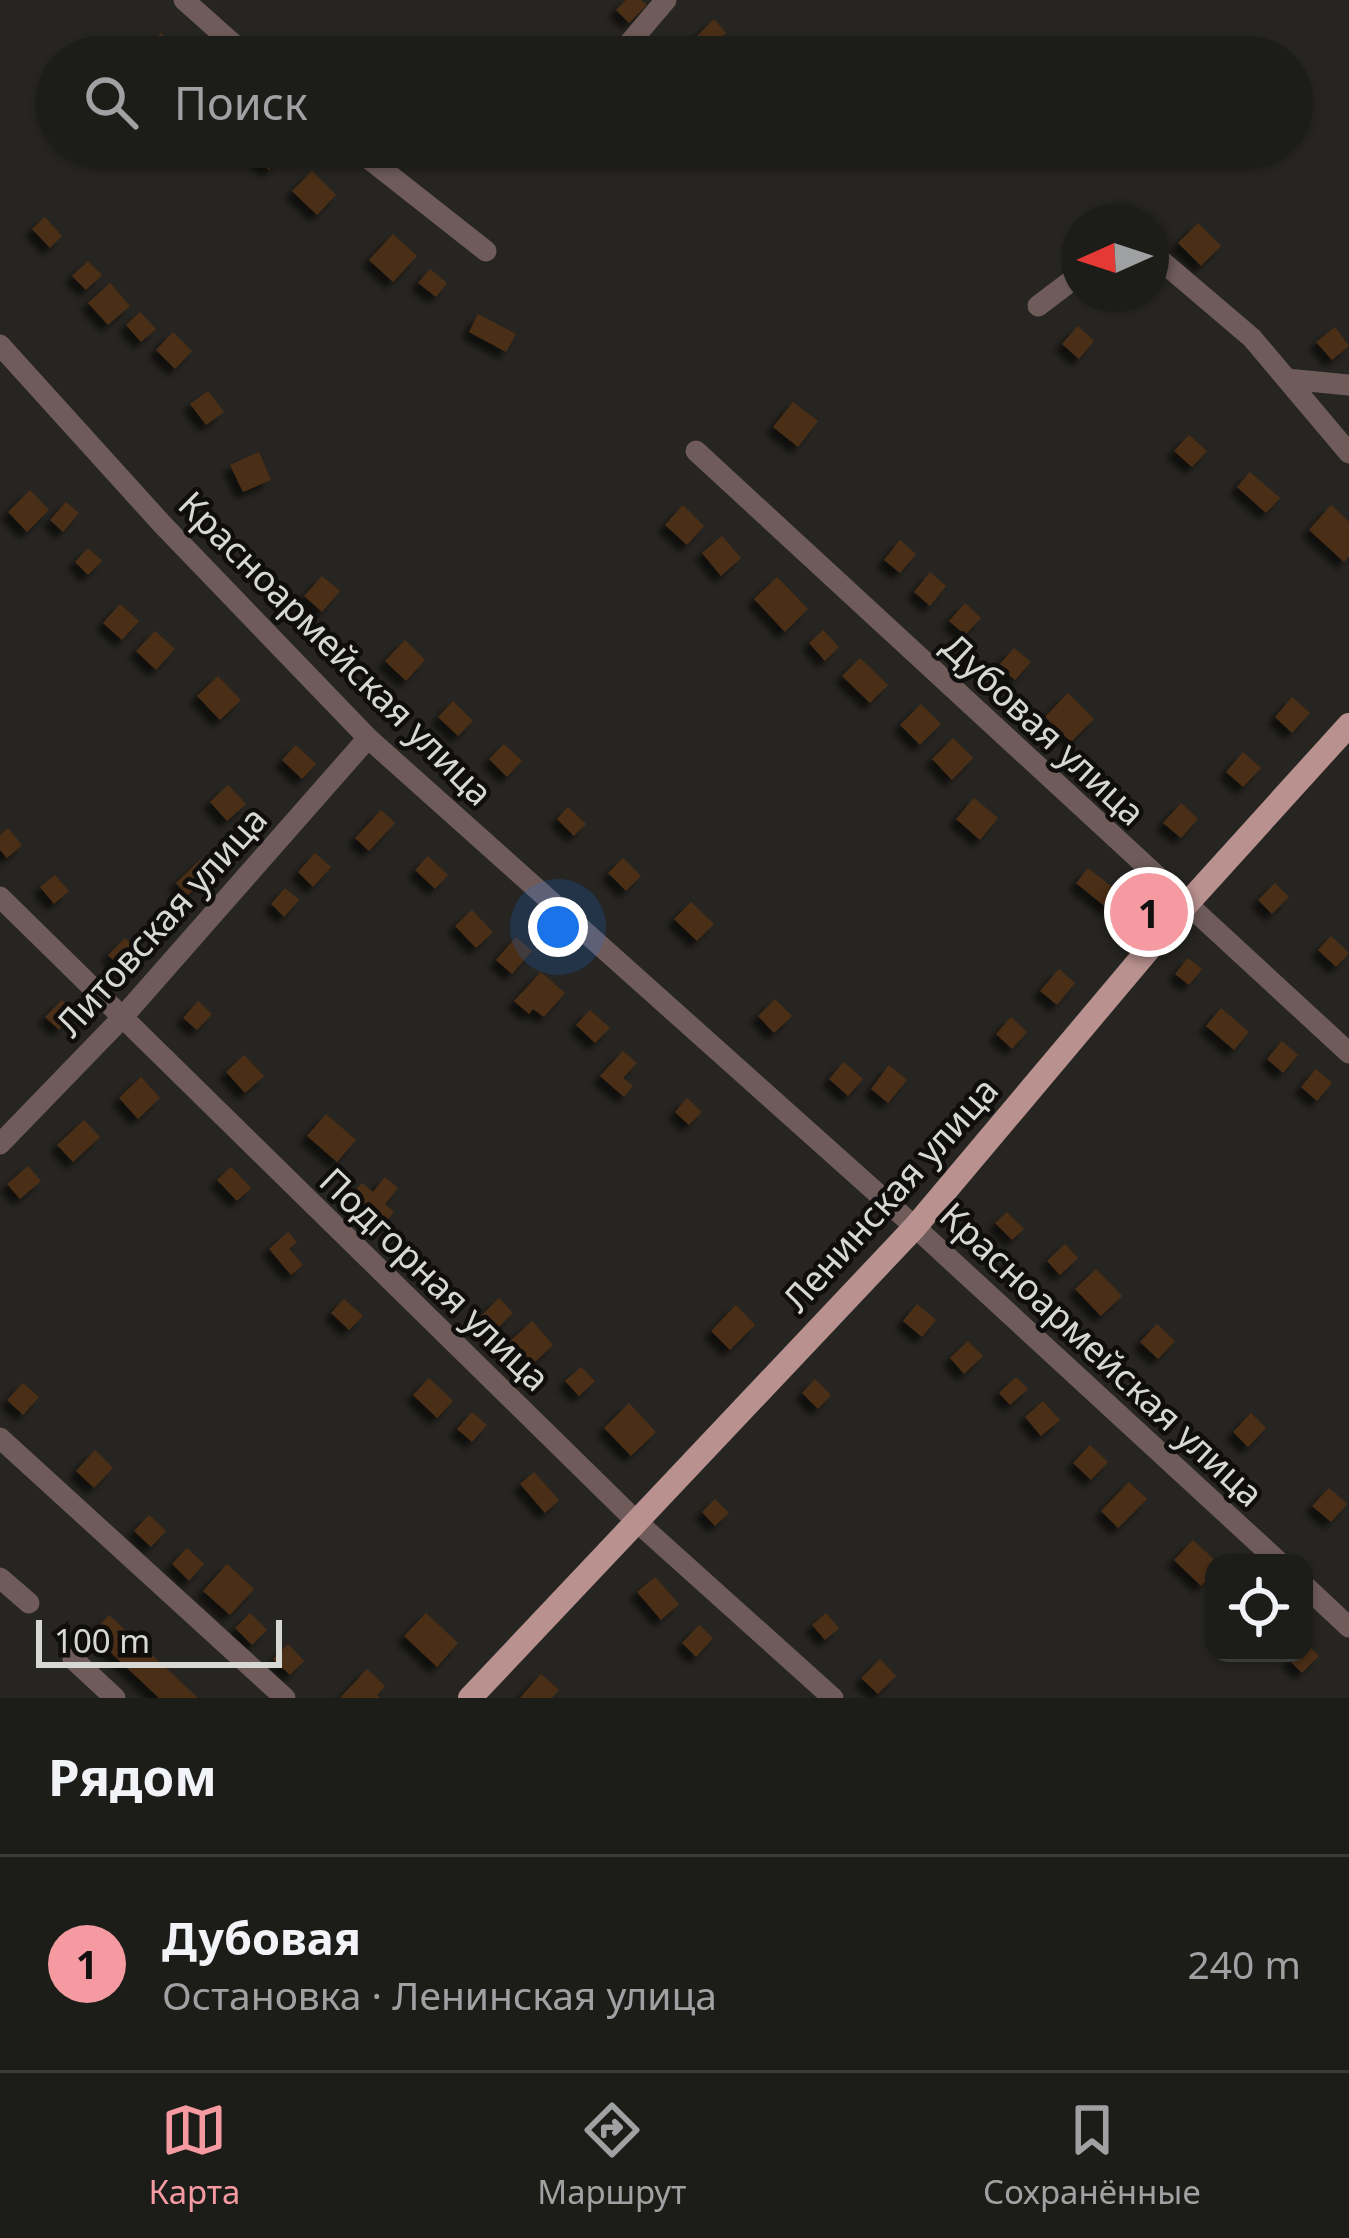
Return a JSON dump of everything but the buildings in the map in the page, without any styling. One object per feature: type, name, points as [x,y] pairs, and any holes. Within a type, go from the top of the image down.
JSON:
[{"type":"main road","name":"Ленинская улица","points":[[470,1698],[915,1227],[1186,905],[1349,725]]},
{"type":"street","points":[[184,0],[224,36]]},
{"type":"street","points":[[635,36],[666,0]]},
{"type":"street","points":[[381,168],[486,250]]},
{"type":"street","points":[[1169,268],[1252,338],[1349,453]]},
{"type":"street","points":[[1038,307],[1061,289]]},
{"type":"street","name":"Красноармейская улица","points":[[0,345],[162,524],[368,737],[915,1227],[1270,1554]]},
{"type":"street","points":[[1287,379],[1349,385]]},
{"type":"street","name":"Дубовая улица","points":[[696,451],[1349,1052]]},
{"type":"street","name":"Литовская улица","points":[[0,1144],[121,1018],[368,737]]},
{"type":"street","name":"Подгорная улица","points":[[0,897],[636,1521],[833,1698]]},
{"type":"street","points":[[0,1438],[285,1698]]},
{"type":"street","points":[[0,1578],[28,1603]]},
{"type":"street","points":[[1313,1593],[1349,1627]]},
{"type":"street","points":[[74,1659],[115,1698]]},
{"type":"place","name":"Дубовая","points":[[1149,912]]}]
